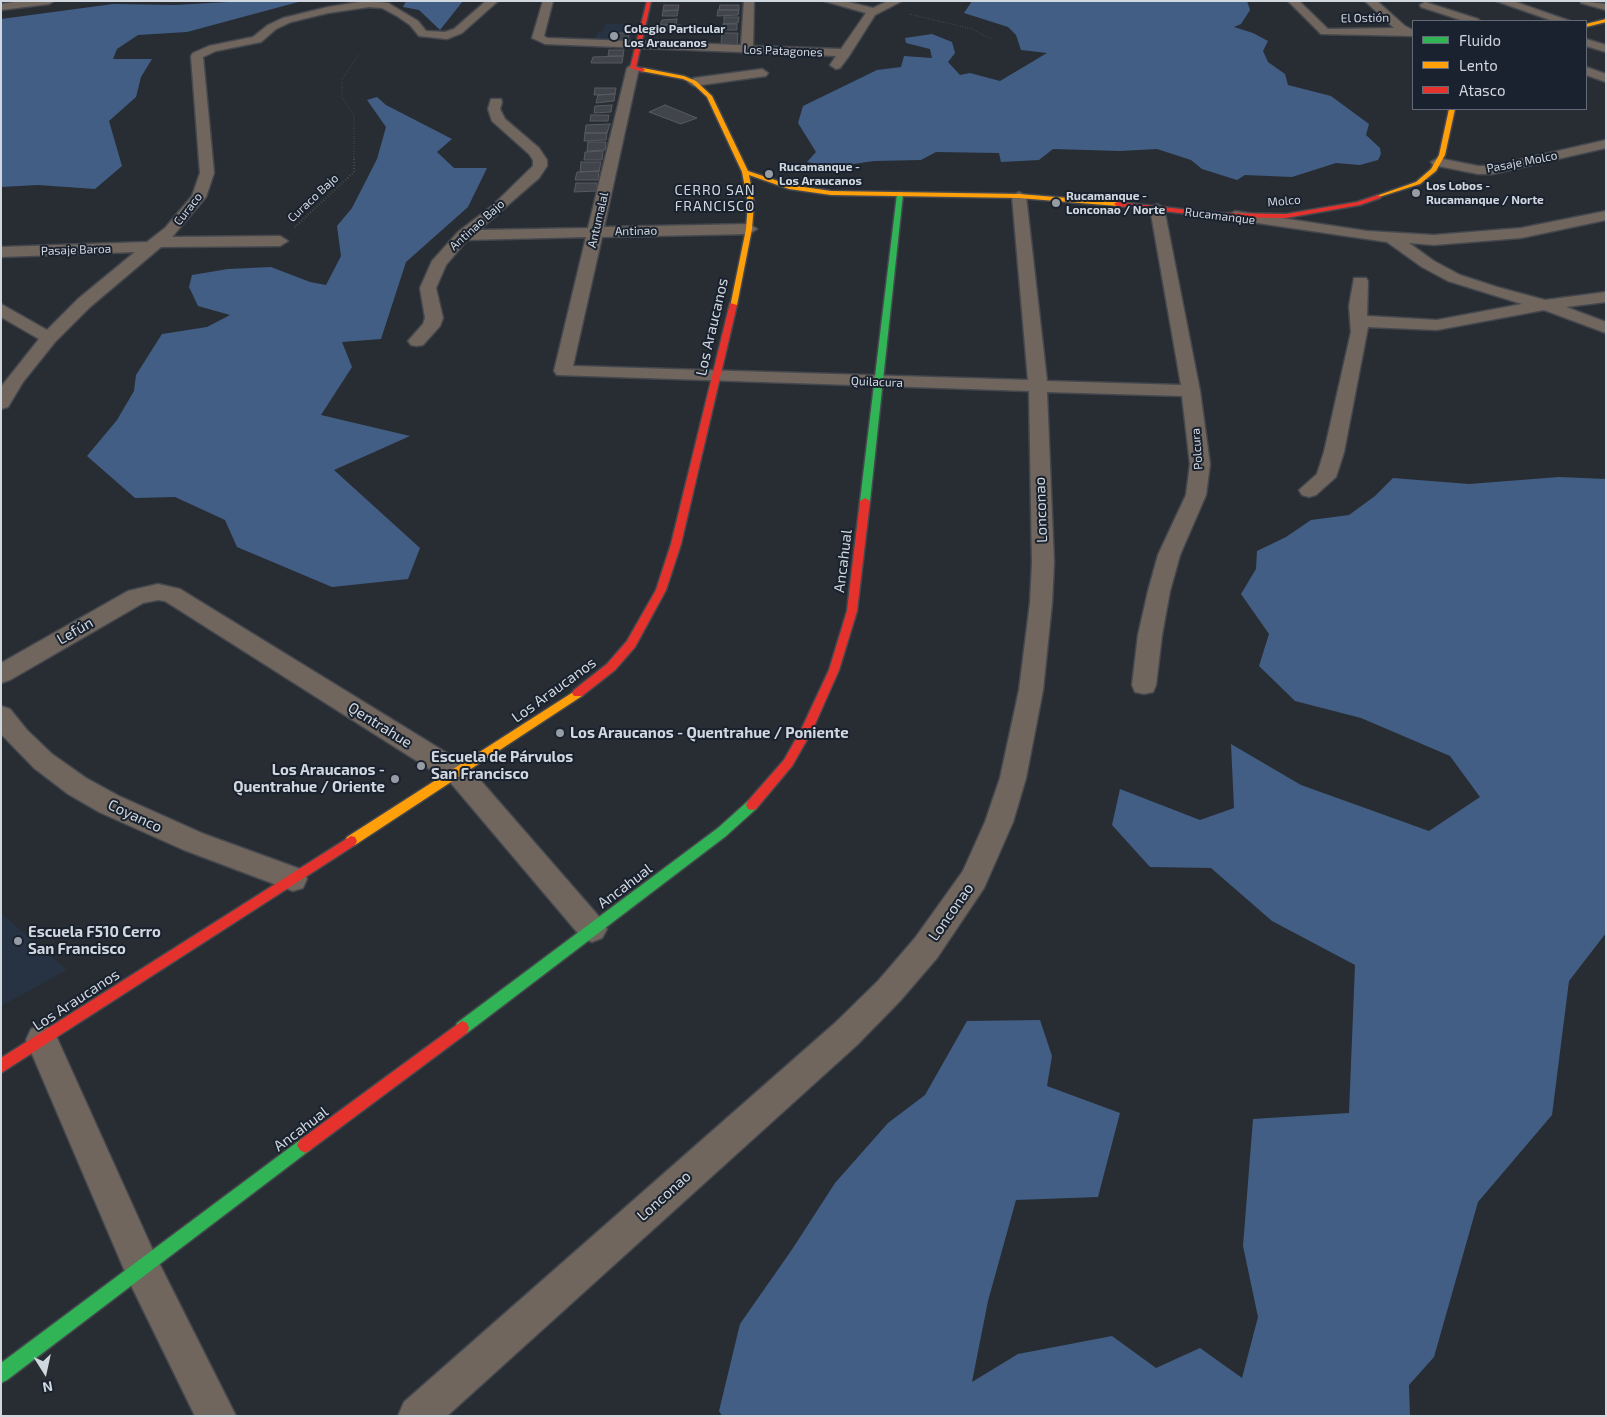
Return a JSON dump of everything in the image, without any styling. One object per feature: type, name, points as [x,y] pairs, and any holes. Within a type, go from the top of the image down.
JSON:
[{"type":"street","points":[[1,7],[49,1]]},
{"type":"street","points":[[380,3],[410,19],[423,34],[436,37],[458,32],[474,14],[494,1]]},
{"type":"street","name":"Los Patagones","points":[[548,1],[538,38],[541,40],[638,46],[845,53]]},
{"type":"street","points":[[633,68],[649,1]]},
{"type":"street","points":[[747,49],[748,1]]},
{"type":"street","points":[[829,1],[875,10]]},
{"type":"street","points":[[833,70],[875,10],[897,1]]},
{"type":"street","name":"El Ostión","points":[[1293,1],[1325,32],[1409,32]]},
{"type":"street","points":[[1370,1],[1409,32]]},
{"type":"street","points":[[1501,1],[1561,20]]},
{"type":"street","points":[[1585,1],[1606,8]]},
{"type":"street","name":"Curaco","points":[[1,403],[15,380],[49,338],[84,303],[154,245],[188,211],[199,197],[207,173],[197,56],[210,49],[258,40],[282,22],[328,10],[380,3]]},
{"type":"street","points":[[1425,5],[1471,20]]},
{"type":"street","points":[[1587,26],[1604,22]]},
{"type":"street","points":[[1587,42],[1606,49]]},
{"type":"street","name":"Los Araucanos","points":[[1,1066],[459,774],[566,703],[611,666],[631,644],[661,590],[676,544],[749,229],[751,203],[745,172],[713,102],[703,89],[694,82],[672,74],[633,68]]},
{"type":"street","name":"Antumalal","points":[[563,371],[633,68]]},
{"type":"street","points":[[1587,71],[1604,77]]},
{"type":"street","points":[[694,82],[762,73]]},
{"type":"street","points":[[1587,82],[1604,77]]},
{"type":"street","name":"Antinao Bajo","points":[[417,341],[431,326],[434,318],[434,308],[428,295],[432,275],[446,253],[463,235],[497,209],[512,192],[534,175],[540,166],[540,160],[534,151],[499,121],[494,109],[496,102]]},
{"type":"street","points":[[1438,162],[1445,146],[1452,110]]},
{"type":"street","name":"Pasaje Molco","points":[[1438,162],[1478,170],[1492,170],[1606,144]]},
{"type":"street","name":"Molco","points":[[1235,216],[1286,216],[1336,209],[1372,200],[1406,188],[1427,176],[1438,162]]},
{"type":"street","name":"Rucamanque","points":[[745,172],[779,185],[816,192],[1019,196],[1235,216],[1392,238],[1471,239],[1549,228],[1606,215]]},
{"type":"street","name":"Ancahual","points":[[1,1374],[722,832],[748,810],[788,763],[806,731],[834,670],[852,611],[900,194]]},
{"type":"street","name":"Lonconao","points":[[418,1416],[846,1034],[889,991],[926,948],[974,878],[999,822],[1013,778],[1032,690],[1038,647],[1043,563],[1038,386],[1019,196]]},
{"type":"street","name":"Polcura","points":[[1144,685],[1150,635],[1159,591],[1169,555],[1190,510],[1199,480],[1200,449],[1156,208]]},
{"type":"street","points":[[1336,209],[1368,236]]},
{"type":"street","name":"Antinao","points":[[463,235],[749,229]]},
{"type":"street","points":[[1392,238],[1428,264],[1454,278],[1491,291],[1545,305],[1606,328]]},
{"type":"street","name":"Pasaje Baroa","points":[[1,252],[280,241]]},
{"type":"street","points":[[1309,490],[1322,482],[1329,471],[1357,346],[1360,321],[1357,306],[1360,281]]},
{"type":"street","points":[[1360,321],[1437,325],[1545,305],[1606,297]]},
{"type":"street","points":[[1,309],[49,338]]},
{"type":"street","name":"Quilacura","points":[[563,371],[1191,392]]},
{"type":"street","name":"Qentrahue","points":[[150,593],[172,595],[459,774],[592,929]]},
{"type":"street","name":"Lefún","points":[[1,674],[129,600],[150,593]]},
{"type":"street","name":"Coyanco","points":[[1,716],[18,737],[43,761],[76,786],[109,804],[194,842],[293,879]]},
{"type":"street","points":[[42,1040],[142,1268],[216,1416]]},
{"type":"path","points":[[875,10],[918,16],[965,27],[991,39]]},
{"type":"path","name":"Curaco Bajo","points":[[280,241],[354,172],[354,116],[342,97],[342,79],[359,55]]},
{"type":"shaded area","points":[[246,1],[302,1],[187,32],[138,35],[117,49],[113,59],[152,59],[141,77],[136,97],[109,121],[122,166],[95,189],[38,185],[1,187],[1,19],[113,4],[175,5]]},
{"type":"shaded area","points":[[406,1],[463,1],[440,30],[419,10],[403,7]]},
{"type":"shaded area","points":[[972,1],[1247,1],[1250,10],[1241,24],[1234,27],[1253,33],[1268,41],[1263,51],[1268,62],[1285,74],[1288,85],[1331,96],[1369,124],[1366,135],[1380,148],[1381,154],[1378,160],[1360,165],[1336,163],[1292,177],[1245,175],[1237,180],[1202,169],[1191,160],[1157,149],[1120,151],[1053,149],[1039,160],[1001,162],[999,153],[936,152],[921,160],[874,161],[832,167],[807,162],[816,152],[798,123],[803,106],[877,70],[901,67],[904,56],[932,58],[930,49],[906,43],[905,38],[932,34],[952,42],[955,53],[948,62],[960,75],[970,73],[1000,81],[1047,53],[1021,50],[1016,35],[1008,27],[964,13]]},
{"type":"shaded area","name":"Colegio Particular Los Araucanos","points":[[605,24],[634,24],[631,40],[594,40],[598,32],[602,32]]},
{"type":"shaded area","points":[[377,97],[386,105],[452,139],[437,152],[454,168],[487,168],[468,207],[406,262],[381,339],[342,342],[352,367],[321,415],[410,436],[334,470],[420,548],[408,579],[332,587],[237,547],[225,520],[175,497],[135,498],[87,456],[117,420],[134,391],[136,375],[162,334],[207,327],[230,315],[198,306],[189,287],[192,275],[228,269],[271,267],[310,282],[326,285],[341,256],[337,226],[352,208],[377,159],[386,127],[367,100]]},
{"type":"shaded area","points":[[1559,477],[1606,479],[1606,933],[1569,981],[1552,1115],[1478,1202],[1434,1357],[1409,1385],[1410,1416],[722,1416],[719,1411],[740,1324],[835,1183],[888,1123],[925,1095],[967,1021],[1040,1020],[1052,1056],[1047,1086],[1120,1113],[1098,1197],[1016,1200],[988,1301],[972,1382],[1018,1354],[1112,1336],[1156,1368],[1200,1348],[1242,1378],[1258,1317],[1243,1246],[1253,1119],[1349,1113],[1355,965],[1272,921],[1211,868],[1150,867],[1112,825],[1120,789],[1200,820],[1234,808],[1231,744],[1301,785],[1429,831],[1480,797],[1450,756],[1361,718],[1295,701],[1259,666],[1269,634],[1241,594],[1256,569],[1257,551],[1286,537],[1311,520],[1349,515],[1375,496],[1393,478],[1469,484]]},
{"type":"shaded area","name":"Escuela F510 Cerro San Francisco","points":[[1,913],[67,970],[1,1006]]},
{"type":"building","points":[[664,5],[679,5],[678,10],[663,11]]},
{"type":"building","points":[[720,5],[739,5],[739,10],[719,10]]},
{"type":"building","points":[[678,10],[677,16],[662,16],[663,11]]},
{"type":"building","points":[[718,10],[739,10],[738,15],[717,16]]},
{"type":"building","points":[[724,17],[739,17],[738,23],[724,24]]},
{"type":"building","points":[[677,19],[676,25],[660,25],[662,20]]},
{"type":"building","points":[[723,24],[737,24],[737,30],[723,30]]},
{"type":"building","points":[[660,25],[681,25],[680,31],[659,31]]},
{"type":"building","points":[[613,33],[629,33],[628,39],[612,40]]},
{"type":"building","points":[[722,33],[738,33],[737,45],[721,45]]},
{"type":"building","points":[[609,50],[624,50],[623,56],[608,56]]},
{"type":"building","points":[[623,56],[622,63],[591,63],[593,57]]},
{"type":"building","points":[[595,88],[616,88],[615,94],[594,95]]},
{"type":"building","points":[[615,94],[614,101],[596,103],[598,95]]},
{"type":"building","points":[[612,105],[611,112],[594,113],[595,106]]},
{"type":"building","points":[[665,105],[697,118],[681,124],[649,112]]},
{"type":"building","points":[[591,115],[609,115],[608,121],[590,121]]},
{"type":"building","points":[[610,124],[607,133],[585,133],[586,125]]},
{"type":"building","points":[[585,133],[607,133],[606,140],[584,141]]},
{"type":"building","points":[[588,142],[606,142],[605,150],[587,151]]},
{"type":"building","points":[[603,151],[602,160],[584,160],[585,152]]},
{"type":"building","points":[[581,162],[601,162],[599,171],[580,172]]},
{"type":"building","points":[[599,171],[598,180],[575,180],[577,172]]},
{"type":"building","points":[[576,183],[597,183],[596,191],[574,192]]},
{"type":"traffic: fast","points":[[865,501],[900,194]]},
{"type":"traffic: fast","points":[[462,1028],[722,832],[752,805]]},
{"type":"traffic: fast","points":[[1,1374],[305,1145]]},
{"type":"traffic: slow","points":[[1587,26],[1606,20]]},
{"type":"traffic: slow","points":[[643,70],[684,78],[694,82],[709,96],[745,172],[751,203],[749,229],[733,305]]},
{"type":"traffic: slow","points":[[1378,197],[1418,183],[1434,170],[1442,155],[1452,110]]},
{"type":"traffic: slow","points":[[745,172],[789,187],[831,193],[1019,196],[1117,204]]},
{"type":"traffic: slow","points":[[351,841],[578,693]]},
{"type":"traffic: jam","points":[[643,70],[633,68],[649,1]]},
{"type":"traffic: jam","points":[[1117,204],[1217,215],[1286,216],[1358,204],[1378,197]]},
{"type":"traffic: jam","points":[[578,693],[611,667],[631,644],[661,590],[676,544],[733,305]]},
{"type":"traffic: jam","points":[[752,805],[788,763],[806,731],[834,670],[852,611],[865,501]]},
{"type":"traffic: jam","points":[[1,1066],[351,841]]},
{"type":"traffic: jam","points":[[305,1145],[462,1028]]},
{"type":"place","name":"Colegio Particular Los Araucanos","points":[[614,36]]},
{"type":"place","name":"Rucamanque - Los Araucanos","points":[[769,174]]},
{"type":"place","name":"Los Lobos - Rucamanque / Norte","points":[[1416,193]]},
{"type":"place","name":"Rucamanque - Lonconao / Norte","points":[[1056,203]]},
{"type":"place","name":"Los Araucanos - Quentrahue / Poniente","points":[[560,733]]},
{"type":"place","name":"Escuela de Párvulos San Francisco","points":[[421,766]]},
{"type":"place","name":"Los Araucanos - Quentrahue / Oriente","points":[[395,779]]},
{"type":"place","name":"Escuela F510 Cerro San Francisco","points":[[18,941]]},
{"type":"district","name":"CERRO SAN FRANCISCO","points":[[715,198]]}]
